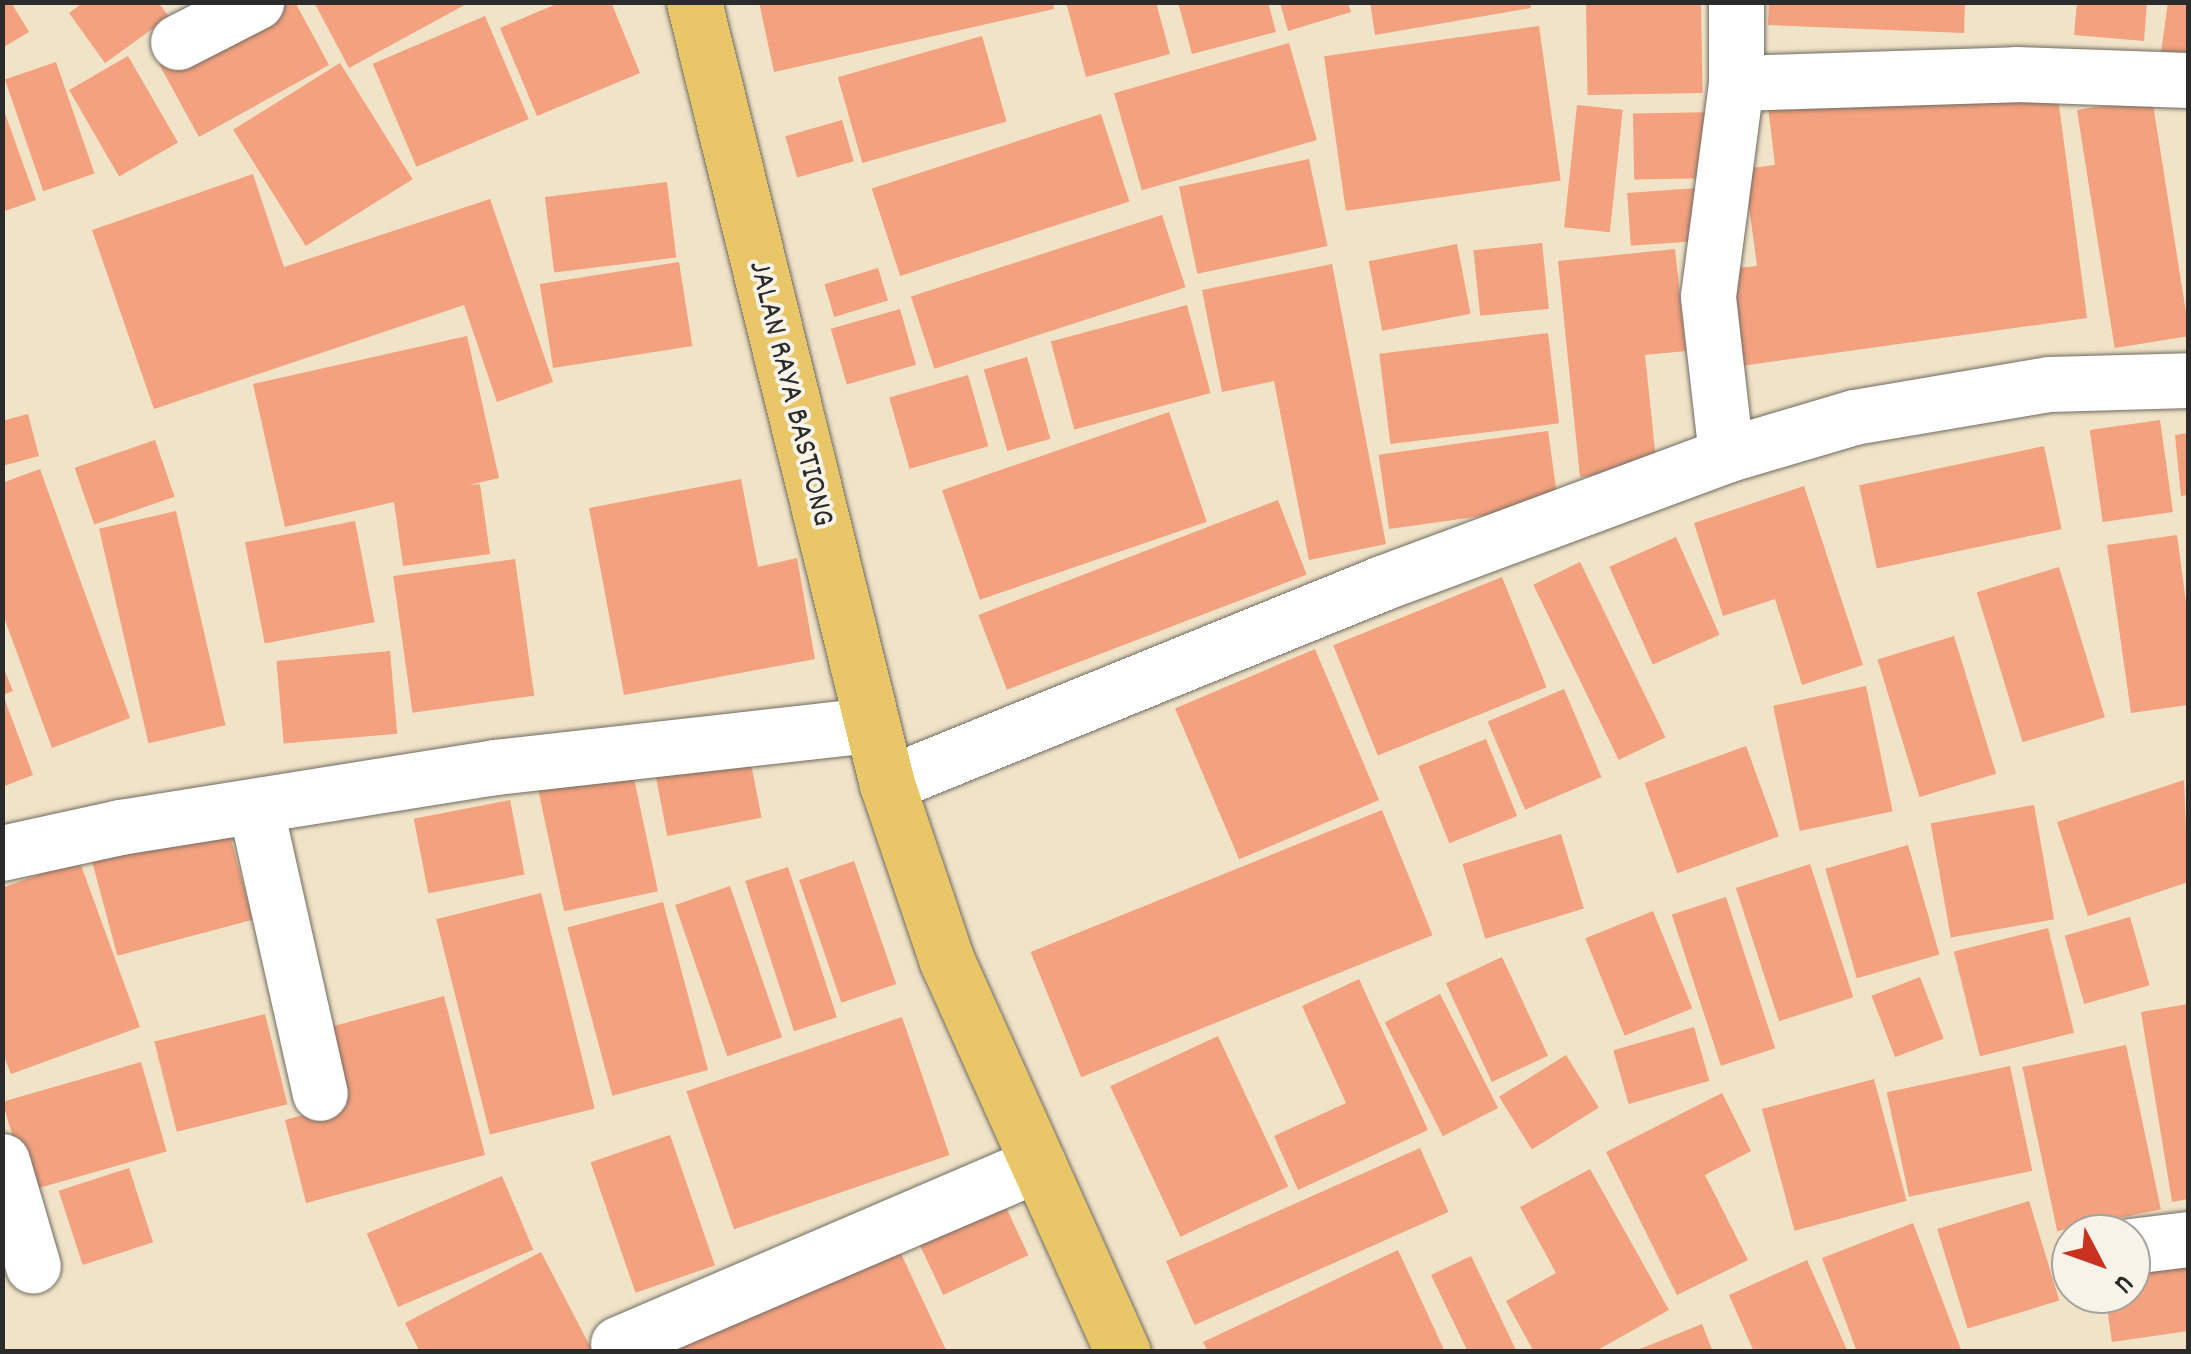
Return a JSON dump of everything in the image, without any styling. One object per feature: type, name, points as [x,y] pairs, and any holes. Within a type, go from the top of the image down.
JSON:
[{"type":"highway","name":"JALAN RAYA BASTIONG","points":[[694,2],[887,784],[947,961],[1123,1352]]},
{"type":"street","points":[[178,42],[256,2]]},
{"type":"street","points":[[1726,454],[1708,296],[1736,83],[1736,2]]},
{"type":"street","points":[[1736,83],[2016,74],[2188,80]]},
{"type":"street","points":[[887,784],[1382,583],[1726,454],[1854,417],[2050,384],[2188,380]]},
{"type":"street","points":[[2,853],[120,827],[256,810],[529,762],[872,725]]},
{"type":"street","points":[[256,810],[320,1094]]},
{"type":"street","points":[[2,1161],[32,1266]]},
{"type":"street","points":[[618,1344],[1038,1164]]},
{"type":"street","points":[[2151,1243],[2188,1238]]},
{"type":"building","points":[[2,2],[11,2],[29,32],[2,48]]},
{"type":"building","points":[[84,2],[158,2],[169,17],[105,63],[69,13]]},
{"type":"building","points":[[268,2],[295,2],[329,65],[199,137],[159,64]]},
{"type":"building","points":[[314,2],[470,2],[349,68]]},
{"type":"building","points":[[561,2],[611,2],[640,73],[537,116],[500,28]]},
{"type":"building","points":[[759,2],[1053,2],[1054,9],[774,72]]},
{"type":"building","points":[[1066,2],[1156,2],[1170,54],[1086,77]]},
{"type":"building","points":[[1178,2],[1268,2],[1276,32],[1192,54]]},
{"type":"building","points":[[1370,2],[1530,2],[1531,8],[1375,35]]},
{"type":"building","points":[[1769,2],[1965,2],[1964,33],[1768,25]]},
{"type":"building","points":[[2077,2],[2147,2],[2144,41],[2074,35]]},
{"type":"building","points":[[2168,2],[2188,2],[2188,57],[2161,53]]},
{"type":"building","points":[[1280,3],[1348,3],[1351,12],[1288,31]]},
{"type":"building","points":[[1701,3],[1703,93],[1588,95],[1586,5]]},
{"type":"building","points":[[485,16],[529,119],[416,167],[373,64]]},
{"type":"building","points":[[1539,26],[1561,180],[1346,211],[1324,56]]},
{"type":"building","points":[[982,36],[1007,122],[862,163],[838,77]]},
{"type":"building","points":[[1289,43],[1317,140],[1142,190],[1114,93]]},
{"type":"building","points":[[128,56],[178,143],[119,177],[69,90]]},
{"type":"building","points":[[56,62],[94,174],[43,191],[5,80]]},
{"type":"building","points":[[340,63],[413,179],[306,246],[233,130]]},
{"type":"building","points":[[2056,82],[2087,318],[1741,366],[1728,269],[1757,266],[1744,169],[1775,165],[1768,107]]},
{"type":"building","points":[[2152,98],[2188,336],[2115,348],[2077,110]]},
{"type":"building","points":[[2,105],[36,200],[2,212]]},
{"type":"building","points":[[1577,105],[1623,110],[1610,232],[1564,227]]},
{"type":"building","points":[[1719,112],[1720,178],[1634,179],[1633,114]]},
{"type":"building","points":[[1101,114],[1129,201],[900,276],[872,188]]},
{"type":"building","points":[[842,120],[854,161],[797,178],[785,136]]},
{"type":"building","points":[[1309,159],[1328,246],[1197,274],[1179,187]]},
{"type":"building","points":[[253,174],[284,267],[490,199],[553,382],[497,402],[464,305],[154,409],[92,230]]},
{"type":"building","points":[[667,182],[676,257],[554,272],[545,197]]},
{"type":"building","points":[[1697,188],[1701,241],[1631,246],[1627,193]]},
{"type":"building","points":[[1162,215],[1185,287],[934,369],[911,297]]},
{"type":"building","points":[[1542,243],[1549,309],[1480,316],[1473,250]]},
{"type":"building","points":[[1457,244],[1471,314],[1382,331],[1369,261]]},
{"type":"building","points":[[1675,249],[1686,351],[1645,355],[1657,469],[1580,477],[1558,261]]},
{"type":"building","points":[[679,262],[692,346],[553,368],[540,284]]},
{"type":"building","points":[[1332,264],[1386,544],[1309,560],[1274,381],[1222,392],[1202,290]]},
{"type":"building","points":[[878,268],[888,301],[834,317],[824,284]]},
{"type":"building","points":[[1187,305],[1211,393],[1074,429],[1051,341]]},
{"type":"building","points":[[900,309],[916,365],[847,385],[831,329]]},
{"type":"building","points":[[1548,333],[1559,423],[1390,444],[1379,354]]},
{"type":"building","points":[[467,336],[499,478],[469,485],[480,484],[490,554],[403,566],[394,502],[285,527],[253,384]]},
{"type":"building","points":[[1027,357],[1050,439],[1007,451],[984,369]]},
{"type":"building","points":[[968,375],[988,446],[910,469],[889,398]]},
{"type":"building","points":[[1169,412],[1207,522],[980,600],[942,490]]},
{"type":"building","points":[[28,414],[39,456],[2,466],[2,421]]},
{"type":"building","points":[[2160,420],[2173,512],[2103,522],[2090,430]]},
{"type":"building","points":[[1548,431],[1558,505],[1389,529],[1379,455]]},
{"type":"building","points":[[2188,433],[2188,495],[2181,496],[2175,435]]},
{"type":"building","points":[[155,440],[175,497],[94,524],[75,468]]},
{"type":"building","points":[[2044,446],[2062,529],[1877,568],[1859,485]]},
{"type":"building","points":[[40,469],[130,718],[52,748],[2,612],[2,483]]},
{"type":"building","points":[[741,479],[758,567],[797,558],[815,659],[624,695],[589,508]]},
{"type":"building","points":[[1804,486],[1863,665],[1802,685],[1775,599],[1723,616],[1694,523]]},
{"type":"building","points":[[1278,500],[1307,575],[1007,690],[978,615]]},
{"type":"building","points":[[176,511],[225,725],[149,743],[99,529]]},
{"type":"building","points":[[355,521],[375,622],[265,643],[245,542]]},
{"type":"building","points":[[2177,535],[2188,617],[2188,705],[2131,713],[2107,545]]},
{"type":"building","points":[[1676,537],[1720,635],[1653,664],[1609,567]]},
{"type":"building","points":[[515,559],[534,696],[412,713],[393,576]]},
{"type":"building","points":[[1580,562],[1665,737],[1619,760],[1533,585]]},
{"type":"building","points":[[2059,567],[2105,717],[2023,742],[1977,592]]},
{"type":"building","points":[[1502,577],[1547,687],[1378,756],[1333,645]]},
{"type":"building","points":[[1954,636],[1996,774],[1920,797],[1877,659]]},
{"type":"building","points":[[1315,649],[1379,800],[1239,859],[1175,708]]},
{"type":"building","points":[[390,651],[397,734],[284,744],[276,661]]},
{"type":"building","points":[[2,664],[13,691],[3,695],[33,775],[2,787]]},
{"type":"building","points":[[1866,686],[1893,811],[1800,831],[1773,706]]},
{"type":"building","points":[[1564,689],[1602,777],[1525,810],[1488,721]]},
{"type":"building","points":[[1486,739],[1517,816],[1449,843],[1418,766]]},
{"type":"building","points":[[1746,746],[1779,836],[1677,873],[1645,783]]},
{"type":"building","points":[[748,748],[762,818],[667,836],[654,766]]},
{"type":"building","points":[[632,769],[658,891],[564,911],[538,789]]},
{"type":"building","points":[[2184,780],[2188,882],[2088,916],[2057,822]]},
{"type":"building","points":[[510,800],[525,875],[428,893],[414,819]]},
{"type":"building","points":[[2034,805],[2054,919],[1951,937],[1931,823]]},
{"type":"building","points":[[1382,810],[1433,935],[1081,1077],[1031,952]]},
{"type":"building","points":[[227,824],[253,920],[117,956],[92,860]]},
{"type":"building","points":[[1561,834],[1584,909],[1485,939],[1463,864]]},
{"type":"building","points":[[1908,845],[1939,955],[1857,978],[1825,869]]},
{"type":"building","points":[[79,860],[140,1027],[11,1074],[2,1052],[2,888]]},
{"type":"building","points":[[854,861],[896,984],[841,1003],[799,880]]},
{"type":"building","points":[[1810,864],[1853,997],[1779,1021],[1736,888]]},
{"type":"building","points":[[788,867],[837,1017],[794,1031],[745,881]]},
{"type":"building","points":[[730,886],[782,1037],[727,1056],[675,905]]},
{"type":"building","points":[[541,893],[595,1108],[490,1135],[436,919]]},
{"type":"building","points":[[1726,897],[1775,1048],[1721,1066],[1672,915]]},
{"type":"building","points":[[663,902],[708,1070],[612,1096],[567,928]]},
{"type":"building","points":[[1653,911],[1692,1008],[1625,1036],[1585,938]]},
{"type":"building","points":[[2130,917],[2150,985],[2084,1004],[2065,936]]},
{"type":"building","points":[[2048,928],[2074,1033],[1980,1056],[1954,951]]},
{"type":"building","points":[[1502,957],[1548,1056],[1492,1082],[1446,983]]},
{"type":"building","points":[[1920,977],[1944,1039],[1895,1057],[1871,996]]},
{"type":"building","points":[[1359,979],[1428,1130],[1298,1190],[1274,1136],[1346,1103],[1302,1006]]},
{"type":"building","points":[[1440,994],[1498,1108],[1443,1136],[1385,1022]]},
{"type":"building","points":[[444,996],[485,1155],[306,1203],[285,1120],[342,1104],[323,1029]]},
{"type":"building","points":[[2188,1004],[2188,1199],[2172,1202],[2141,1012]]},
{"type":"building","points":[[265,1014],[287,1104],[177,1132],[154,1042]]},
{"type":"building","points":[[902,1017],[950,1155],[734,1229],[686,1091]]},
{"type":"building","points":[[1694,1027],[1709,1081],[1629,1104],[1613,1050]]},
{"type":"building","points":[[1218,1036],[1288,1186],[1180,1237],[1110,1086]]},
{"type":"building","points":[[2126,1045],[2161,1209],[2139,1214],[2054,1214],[2022,1067]]},
{"type":"building","points":[[1566,1055],[1599,1108],[1532,1149],[1499,1097]]},
{"type":"building","points":[[141,1062],[167,1151],[28,1191],[3,1102]]},
{"type":"building","points":[[2010,1066],[2032,1171],[1909,1197],[1887,1092]]},
{"type":"building","points":[[1874,1079],[1907,1201],[1795,1231],[1762,1109]]},
{"type":"building","points":[[1722,1093],[1751,1151],[1705,1175],[1748,1260],[1677,1295],[1606,1152]]},
{"type":"building","points":[[670,1135],[715,1265],[636,1293],[591,1162]]},
{"type":"building","points":[[1420,1148],[1448,1212],[1195,1325],[1166,1261]]},
{"type":"building","points":[[129,1168],[153,1242],[83,1265],[59,1191]]},
{"type":"building","points":[[1590,1169],[1669,1310],[1594,1352],[1534,1352],[1506,1301],[1556,1273],[1520,1207]]},
{"type":"building","points":[[502,1176],[533,1250],[398,1307],[367,1233]]},
{"type":"building","points":[[998,1190],[1028,1255],[943,1295],[913,1230]]},
{"type":"building","points":[[2029,1201],[2051,1273],[2051,1303],[1968,1329],[1937,1229]]},
{"type":"building","points":[[1913,1223],[1962,1352],[1857,1352],[1822,1258]]},
{"type":"building","points":[[896,1243],[947,1352],[667,1352]]},
{"type":"building","points":[[1398,1250],[1445,1352],[1208,1352],[1203,1342]]},
{"type":"building","points":[[541,1252],[593,1352],[420,1352],[405,1323]]},
{"type":"building","points":[[2188,1254],[2188,1331],[2112,1342],[2108,1314],[2151,1314],[2151,1259]]},
{"type":"building","points":[[1471,1256],[1517,1352],[1468,1352],[1431,1275]]},
{"type":"building","points":[[1807,1260],[1848,1352],[1754,1352],[1729,1295]]},
{"type":"building","points":[[1702,1324],[1713,1352],[1635,1352],[1635,1351]]}]
